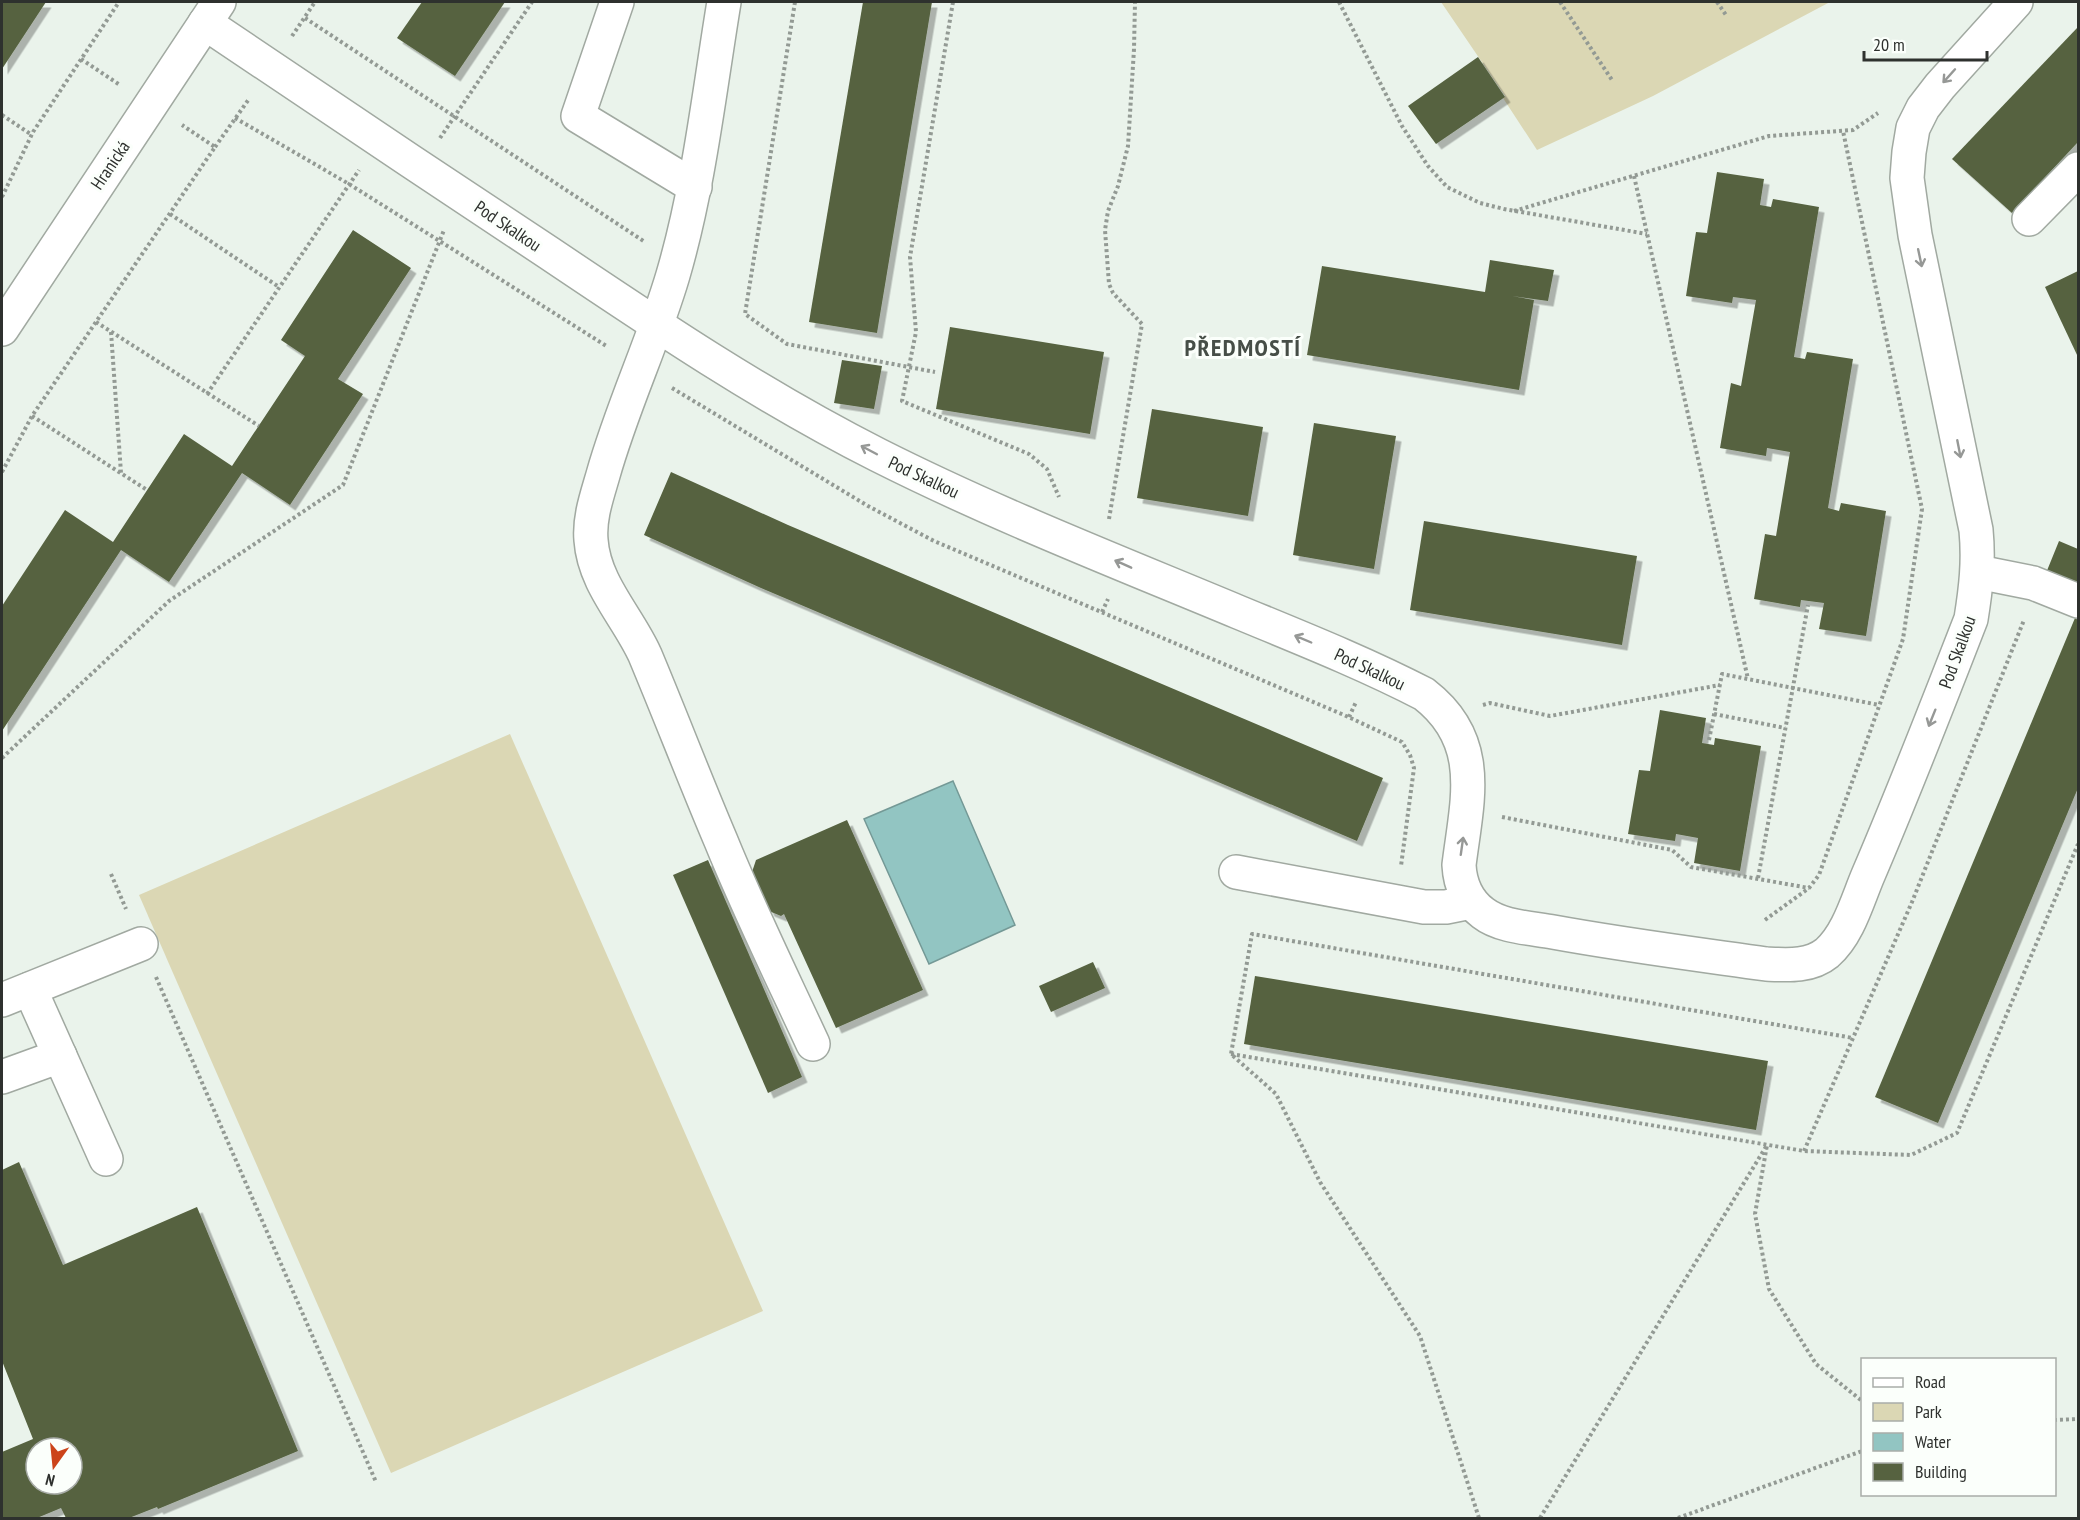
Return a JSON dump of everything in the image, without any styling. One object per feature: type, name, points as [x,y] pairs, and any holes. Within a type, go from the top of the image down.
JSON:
[{"type":"street","points":[[617,2],[578,116],[694,187]]},
{"type":"street","points":[[724,2],[694,187],[676,263],[657,326],[622,416],[596,496],[591,523],[591,542],[595,562],[606,589],[627,621],[643,652],[722,843],[813,1044]]},
{"type":"street","name":"Pod Skalkou","points":[[212,12],[271,67],[657,326],[787,406],[912,472],[1149,576],[1325,648],[1424,694],[1438,705],[1449,719],[1464,749],[1469,782],[1459,865],[1464,889],[1471,902],[1483,913],[1496,920],[1563,934],[1791,966],[1814,962],[1827,953],[1839,939],[1879,849],[1971,619],[1978,573],[1976,530],[1915,235],[1907,178],[1908,152],[1913,128],[1927,103],[2016,2]]},
{"type":"street","name":"Hranická","points":[[2,329],[212,12]]},
{"type":"street","points":[[2029,219],[2079,169]]},
{"type":"street","points":[[1978,573],[2038,585],[2079,601]]},
{"type":"street","points":[[1236,872],[1424,907],[1446,907],[1471,902]]},
{"type":"street","points":[[106,1159],[60,1056],[16,995],[141,944]]},
{"type":"street","points":[[2,1077],[60,1056]]},
{"type":"path","points":[[2,197],[32,135],[119,2]]},
{"type":"path","points":[[420,167],[532,2]]},
{"type":"path","points":[[795,2],[745,314],[787,344],[935,372]]},
{"type":"path","points":[[902,401],[916,332],[910,257],[953,2]]},
{"type":"path","points":[[1107,530],[1142,324],[1113,293],[1109,284],[1105,230],[1108,211],[1118,186],[1128,146],[1135,2]]},
{"type":"path","points":[[1340,2],[1402,126],[1428,166],[1447,187],[1480,203],[1514,211],[1648,234]]},
{"type":"path","points":[[1560,2],[1612,80]]},
{"type":"path","points":[[1717,2],[1725,15]]},
{"type":"path","points":[[304,18],[676,263]]},
{"type":"path","points":[[81,59],[215,147]]},
{"type":"path","points":[[2,472],[32,416],[271,67]]},
{"type":"path","points":[[2,115],[32,135]]},
{"type":"path","points":[[1514,211],[1769,136],[1853,130]]},
{"type":"path","points":[[1765,920],[1809,888],[1818,875],[1903,639],[1922,509],[1843,131]]},
{"type":"path","points":[[207,394],[379,140]]},
{"type":"path","points":[[1634,176],[1748,679]]},
{"type":"path","points":[[2,758],[169,602],[343,485],[458,193]]},
{"type":"path","points":[[170,214],[279,287]]},
{"type":"path","points":[[96,322],[259,426]]},
{"type":"path","points":[[111,332],[121,473]]},
{"type":"path","points":[[32,416],[147,490]]},
{"type":"path","points":[[1804,1151],[1912,902],[2038,585]]},
{"type":"path","points":[[1758,878],[1808,605]]},
{"type":"path","points":[[1709,740],[1722,674],[1879,705]]},
{"type":"path","points":[[1474,707],[1490,704],[1550,716],[1720,685]]},
{"type":"path","points":[[1714,714],[1785,728]]},
{"type":"path","points":[[1231,1054],[1804,1151],[1911,1155],[1956,1132],[2079,844]]},
{"type":"path","points":[[1231,1054],[1252,934],[1853,1038]]},
{"type":"path","points":[[141,944],[376,1482]]},
{"type":"path","points":[[1231,1054],[1276,1094],[1320,1182],[1420,1336],[1479,1518]]},
{"type":"path","points":[[1767,1144],[1755,1214],[1769,1289],[1816,1364],[1861,1399]]},
{"type":"path","points":[[1540,1518],[1767,1144]]},
{"type":"path","points":[[2056,1420],[2079,1419]]},
{"type":"path","points":[[1678,1518],[1861,1452]]},
{"type":"green space","points":[[1441,2],[1830,2],[1653,96],[1537,150],[1503,98],[1505,96]]},
{"type":"green space","points":[[510,734],[763,1311],[391,1473],[139,895]]},
{"type":"water","points":[[953,781],[1015,925],[929,964],[864,819]]},
{"type":"building","points":[[2,2],[46,2],[2,69]]},
{"type":"building","points":[[422,2],[505,2],[455,76],[397,38]]},
{"type":"building","points":[[863,2],[932,2],[877,333],[809,322]]},
{"type":"building","points":[[2078,27],[2078,142],[2012,213],[1952,159]]},
{"type":"building","points":[[1478,57],[1505,97],[1436,144],[1408,106]]},
{"type":"building","points":[[1717,172],[1764,179],[1760,205],[1771,207],[1773,199],[1819,207],[1794,357],[1805,359],[1807,352],[1853,359],[1828,508],[1839,511],[1841,503],[1886,511],[1866,636],[1819,629],[1824,603],[1801,600],[1800,607],[1754,599],[1765,534],[1776,536],[1790,452],[1767,448],[1766,456],[1720,448],[1731,383],[1741,386],[1756,300],[1733,297],[1732,303],[1686,296],[1696,232],[1707,233]]},
{"type":"building","points":[[353,230],[411,268],[338,379],[363,394],[290,505],[242,473],[169,582],[121,550],[2,731],[2,606],[65,510],[113,542],[184,434],[232,466],[305,356],[281,340]]},
{"type":"building","points":[[1490,260],[1554,270],[1548,301],[1512,296],[1534,300],[1519,390],[1307,355],[1322,266],[1485,292]]},
{"type":"building","points":[[2078,271],[2078,357],[2045,287]]},
{"type":"building","points":[[950,327],[1104,352],[1090,434],[936,409]]},
{"type":"building","points":[[842,360],[882,366],[874,409],[834,403]]},
{"type":"building","points":[[1152,409],[1263,427],[1248,516],[1137,498]]},
{"type":"building","points":[[1314,423],[1396,436],[1374,569],[1293,555]]},
{"type":"building","points":[[671,472],[788,525],[1383,778],[1357,841],[761,588],[644,535]]},
{"type":"building","points":[[1424,521],[1637,556],[1622,645],[1410,610]]},
{"type":"building","points":[[2059,541],[2078,549],[2078,592],[2044,578]]},
{"type":"building","points":[[2075,618],[2078,620],[2078,788],[1938,1123],[1875,1097]]},
{"type":"building","points":[[1660,710],[1706,718],[1702,743],[1714,745],[1715,738],[1761,746],[1740,871],[1694,863],[1698,838],[1676,834],[1675,841],[1628,834],[1639,770],[1650,771]]},
{"type":"building","points":[[847,820],[923,990],[836,1028],[784,914],[781,916],[769,911],[752,872],[756,860]]},
{"type":"building","points":[[708,860],[802,1077],[768,1093],[673,875]]},
{"type":"building","points":[[1093,962],[1105,988],[1051,1012],[1039,986]]},
{"type":"building","points":[[1255,976],[1768,1061],[1756,1130],[1244,1044]]},
{"type":"building","points":[[19,1162],[63,1265],[197,1207],[298,1451],[158,1509],[157,1507],[129,1518],[66,1518],[61,1508],[37,1518],[2,1518],[2,1452],[24,1443],[24,1496],[84,1496],[84,1436],[32,1436],[2,1361],[2,1170]]},
{"type":"district","name":"PŘEDMOSTÍ","points":[[1243,347]]}]
